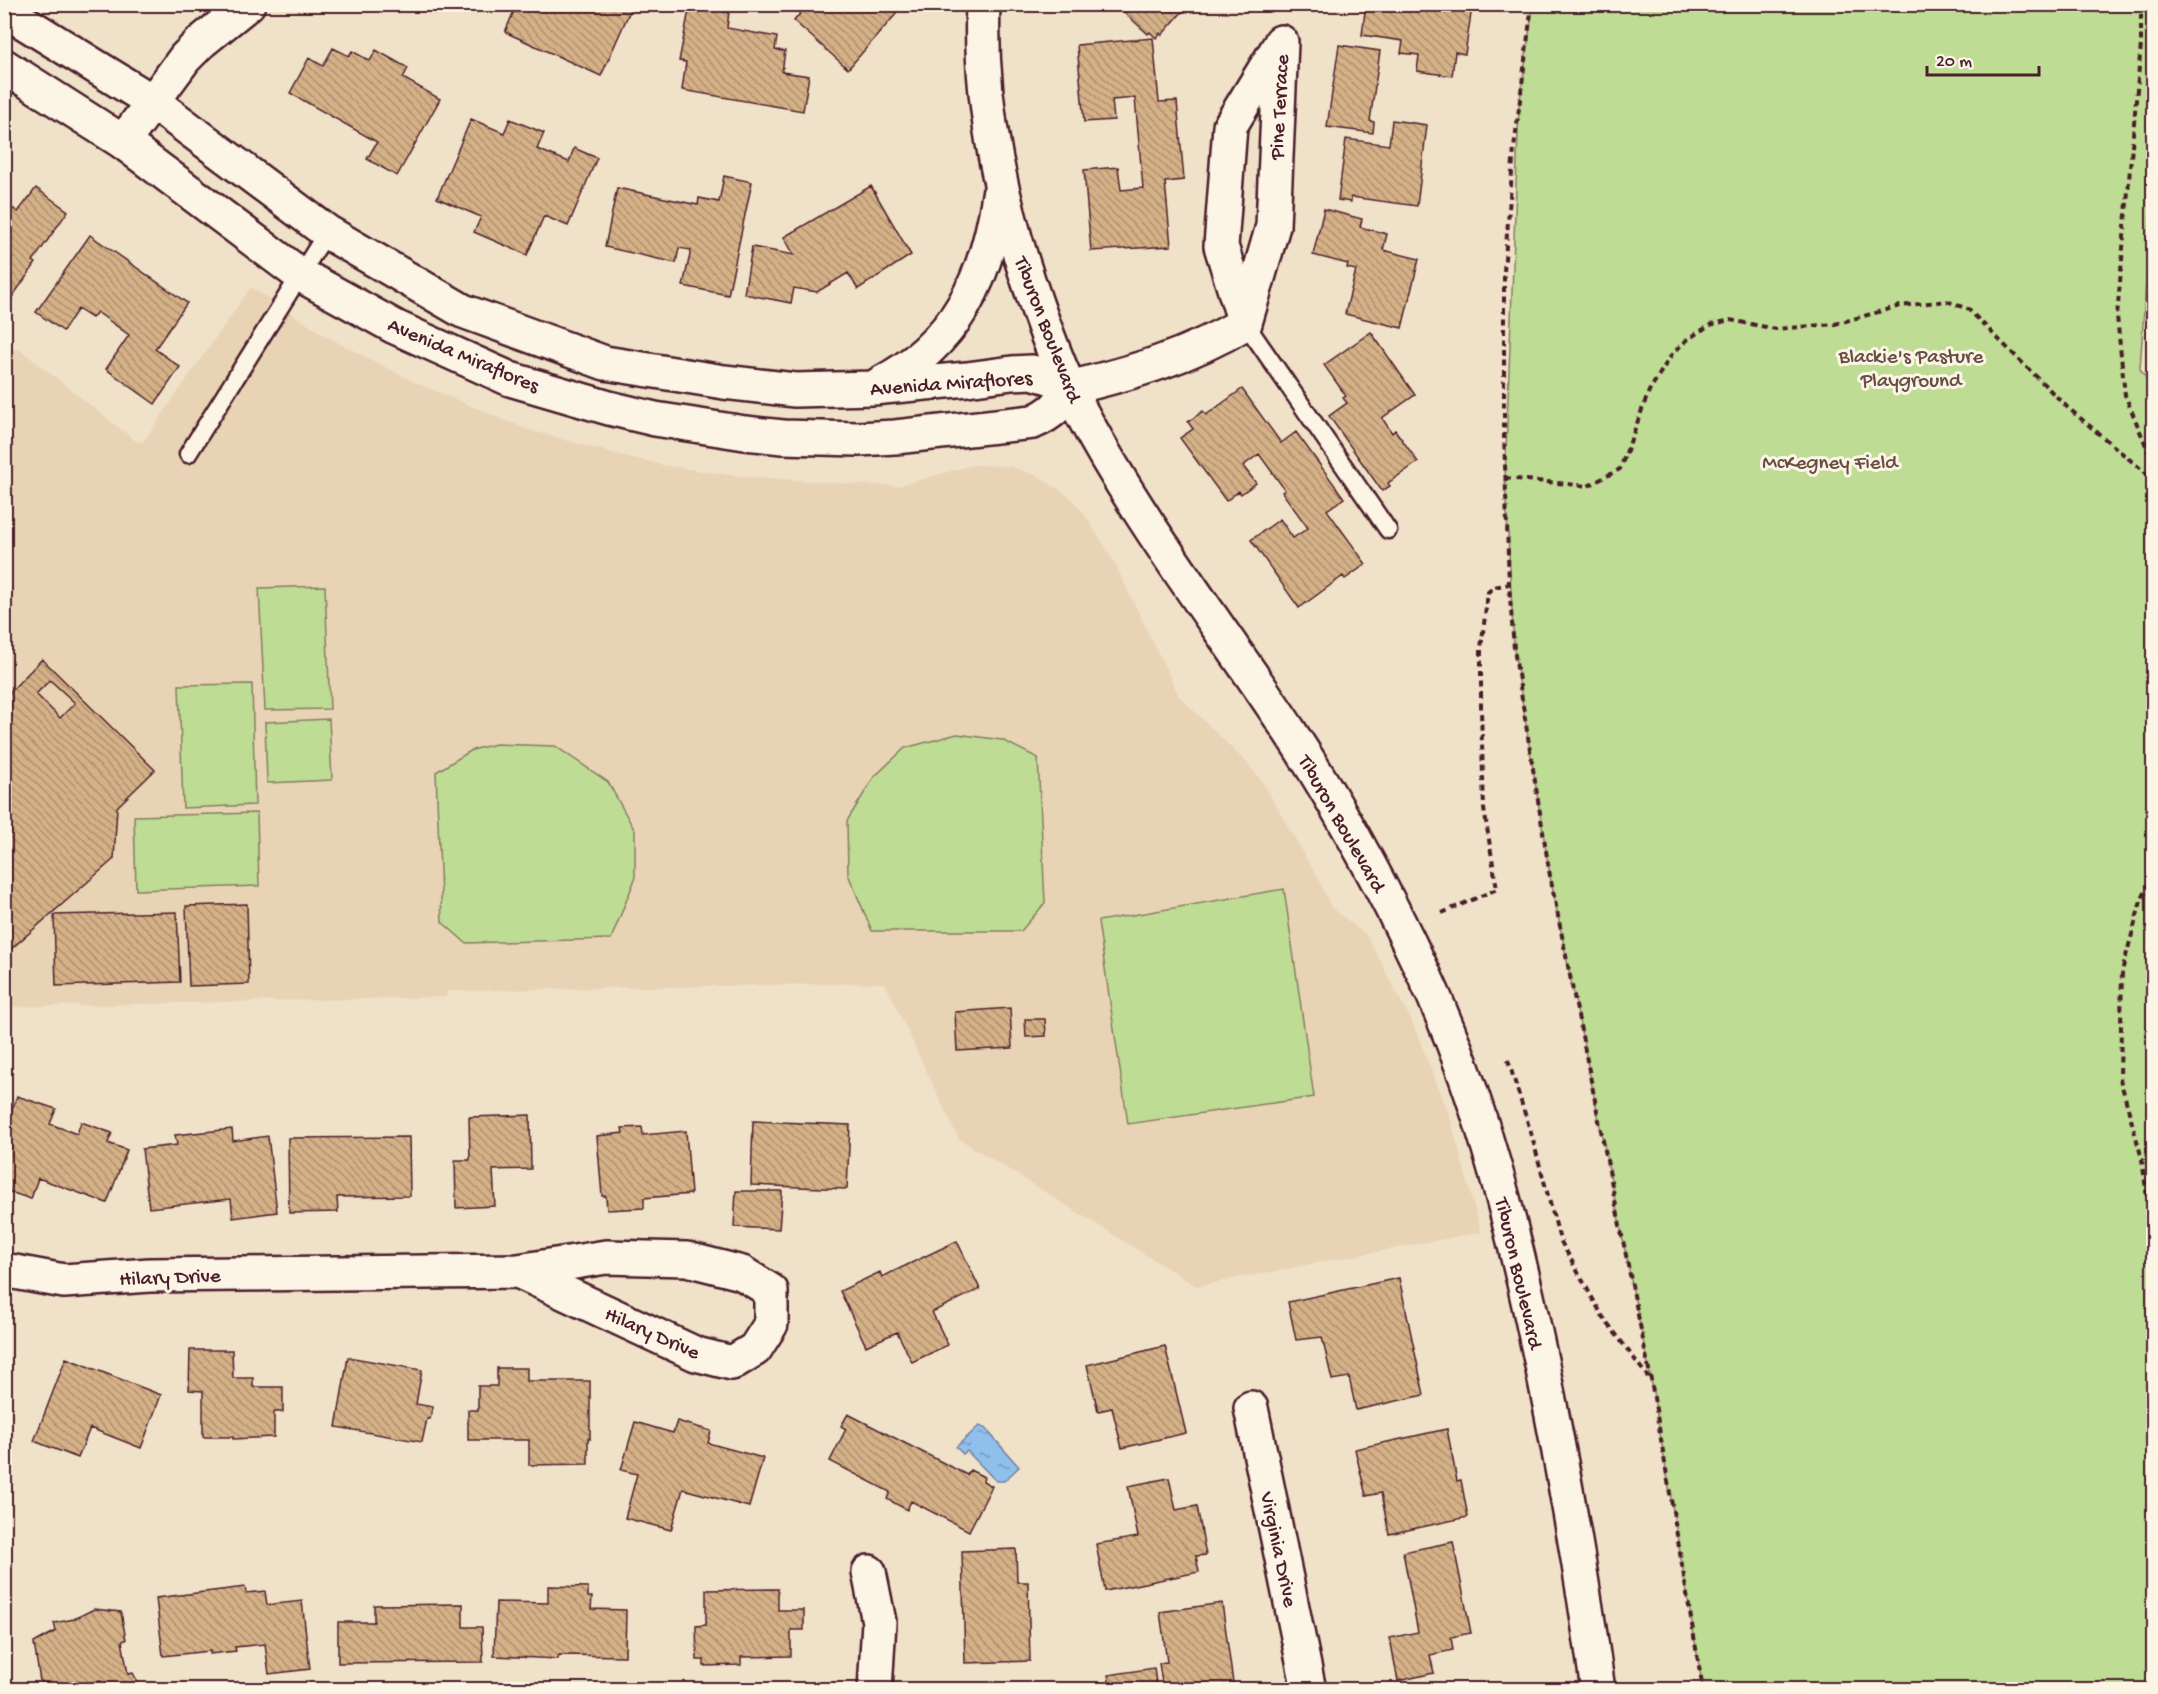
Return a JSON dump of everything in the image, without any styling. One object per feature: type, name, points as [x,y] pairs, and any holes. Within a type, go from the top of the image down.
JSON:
[{"type":"street","points":[[123,142],[185,58],[248,4]]},
{"type":"street","name":"Tiburon Boulevard","points":[[983,4],[984,64],[989,115],[1001,184],[1022,262],[1048,338],[1069,388],[1096,438],[1137,504],[1322,783],[1385,895],[1425,975],[1480,1119],[1502,1195],[1534,1329],[1566,1489],[1598,1689]]},
{"type":"street","name":"Avenida Miraflores","points":[[4,10],[153,102],[327,232],[463,311],[605,363],[759,387],[833,390],[873,388],[1032,372],[1052,378],[1069,388],[1060,404],[1048,416],[1033,422],[858,439],[783,437],[655,419],[510,379],[395,327],[300,274],[123,142],[4,66]]},
{"type":"street","name":"Pine Terrace","points":[[1281,42],[1273,226],[1245,323],[1221,246],[1230,126],[1281,42]]},
{"type":"street","points":[[873,388],[892,378],[930,349],[961,310],[983,265],[994,230],[1001,184]]},
{"type":"street","points":[[1069,388],[1132,373],[1169,360],[1216,341],[1245,323]]},
{"type":"street","name":"Hilary Drive","points":[[4,1270],[64,1281],[150,1275],[518,1271],[606,1257],[687,1260],[742,1273],[771,1291],[771,1324],[755,1349],[732,1363],[696,1354],[518,1271]]},
{"type":"street","name":"Virginia Drive","points":[[1251,1408],[1309,1689]]},
{"type":"street","points":[[869,1572],[879,1622],[875,1689]]},
{"type":"lane","points":[[188,454],[327,232]]},
{"type":"lane","points":[[1245,323],[1388,530]]},
{"type":"path","points":[[1533,4],[1514,148],[1506,240],[1503,353],[1505,478],[1514,649],[1550,876],[1651,1380],[1703,1689]]},
{"type":"path","points":[[2141,4],[2141,44],[2117,316],[2126,395],[2154,465]]},
{"type":"path","points":[[1505,478],[1588,486],[1620,469],[1649,391],[1672,354],[1688,339],[1710,326],[1730,320],[1776,328],[1835,324],[1900,306],[1947,301],[1968,309],[2067,407],[2154,480]]},
{"type":"path","points":[[1442,913],[1497,889],[1484,809],[1481,648],[1488,592],[1494,586],[1509,584]]},
{"type":"path","points":[[2154,873],[2141,901],[2122,971],[2120,1079],[2142,1159],[2154,1251]]},
{"type":"path","points":[[1508,1060],[1560,1239],[1603,1317],[1651,1380]]},
{"type":"shaded area","points":[[251,287],[327,337],[414,382],[526,429],[593,448],[662,465],[729,475],[898,486],[972,465],[1009,466],[1038,476],[1071,498],[1083,512],[1112,558],[1179,696],[1246,762],[1263,783],[1320,882],[1331,907],[1367,936],[1412,1022],[1449,1114],[1481,1232],[1196,1286],[958,1138],[885,983],[447,991],[446,997],[5,1007],[5,351],[19,349],[137,442],[144,441]]},
{"type":"green space","name":"McKegney Field","points":[[1533,5],[2153,5],[2153,178],[2140,369],[2154,390],[2153,1689],[1703,1689],[1651,1380],[1550,876],[1514,649],[1505,478],[1519,107]]},
{"type":"green space","points":[[325,586],[330,709],[265,710],[259,588]]},
{"type":"green space","points":[[252,684],[255,805],[183,808],[179,685]]},
{"type":"green space","points":[[329,719],[332,780],[267,783],[265,722]]},
{"type":"green space","points":[[957,734],[1002,740],[1038,758],[1045,903],[1021,931],[872,931],[848,874],[847,821],[874,777],[905,748]]},
{"type":"green space","points":[[496,744],[555,746],[608,782],[635,831],[635,879],[611,939],[466,943],[442,922],[436,772],[472,750]]},
{"type":"green space","points":[[257,813],[259,886],[136,890],[134,816]]},
{"type":"green space","points":[[1284,889],[1314,1097],[1128,1124],[1098,921]]},
{"type":"water","points":[[979,1426],[985,1428],[1019,1467],[1004,1481],[996,1481],[967,1451],[963,1454],[956,1447]]},
{"type":"building","points":[[517,4],[560,4],[565,7],[566,4],[633,4],[601,76],[505,32]]},
{"type":"building","points":[[808,4],[896,4],[896,14],[848,69],[794,21]]},
{"type":"building","points":[[1115,4],[1189,4],[1162,35],[1160,33],[1156,38],[1150,32],[1148,34]]},
{"type":"building","points":[[1366,4],[1460,4],[1460,6],[1472,7],[1465,54],[1455,52],[1452,76],[1417,71],[1419,55],[1401,53],[1403,41],[1362,35]]},
{"type":"building","points":[[690,5],[729,12],[727,28],[777,37],[775,50],[785,51],[782,72],[809,76],[803,111],[682,90],[686,62],[679,61]]},
{"type":"building","points":[[1153,38],[1159,102],[1177,101],[1184,180],[1165,182],[1171,246],[1091,251],[1084,170],[1118,167],[1121,190],[1143,188],[1135,98],[1112,100],[1114,120],[1084,122],[1077,45]]},
{"type":"building","points":[[1339,45],[1380,51],[1370,121],[1374,122],[1373,133],[1327,127]]},
{"type":"building","points":[[333,48],[349,56],[352,51],[370,61],[376,50],[408,68],[403,78],[440,99],[397,176],[367,159],[377,142],[290,93],[309,58],[323,66]]},
{"type":"building","points":[[471,119],[504,133],[510,119],[544,133],[537,149],[569,162],[574,148],[597,158],[568,226],[544,216],[527,255],[474,232],[481,217],[437,198]]},
{"type":"building","points":[[1392,120],[1427,125],[1417,206],[1351,197],[1351,202],[1338,200],[1346,139],[1389,145]]},
{"type":"building","points":[[724,176],[752,182],[728,295],[683,286],[691,250],[679,248],[676,263],[605,247],[617,188],[698,205],[699,198],[719,202]]},
{"type":"building","points":[[871,186],[911,255],[858,289],[848,273],[817,292],[794,288],[791,303],[744,294],[752,247],[794,255],[784,237]]},
{"type":"building","points":[[36,188],[68,211],[33,261],[36,263],[8,303],[4,300],[4,202],[18,212]]},
{"type":"building","points":[[1324,209],[1362,219],[1360,227],[1387,234],[1383,250],[1419,259],[1402,328],[1345,314],[1356,270],[1347,268],[1348,264],[1313,255]]},
{"type":"building","points":[[90,235],[187,303],[155,349],[180,367],[155,404],[106,369],[129,335],[97,312],[92,318],[78,309],[63,331],[36,312]]},
{"type":"building","points":[[1371,332],[1415,395],[1382,418],[1392,433],[1395,430],[1418,462],[1388,483],[1390,486],[1382,491],[1329,416],[1347,403],[1343,398],[1346,396],[1324,365]]},
{"type":"building","points":[[1242,389],[1281,443],[1296,432],[1344,498],[1327,510],[1366,564],[1345,579],[1343,576],[1299,608],[1251,540],[1280,519],[1293,538],[1308,528],[1282,492],[1285,490],[1259,454],[1243,466],[1256,483],[1241,494],[1239,491],[1226,501],[1180,438],[1193,429],[1188,422],[1203,411],[1206,415]]},
{"type":"building","points":[[42,659],[155,770],[117,807],[114,859],[4,955],[4,695],[6,696]],"holes":[[[50,680],[75,703],[60,718],[36,694]]]},
{"type":"building","points":[[247,904],[249,984],[189,986],[186,906]]},
{"type":"building","points":[[177,912],[180,982],[56,986],[54,915]]},
{"type":"building","points":[[1010,1008],[1012,1048],[957,1051],[955,1012]]},
{"type":"building","points":[[1025,1019],[1045,1019],[1046,1036],[1026,1037]]},
{"type":"building","points":[[17,1096],[56,1109],[50,1124],[77,1134],[81,1122],[112,1133],[108,1143],[127,1150],[107,1203],[38,1178],[31,1199],[4,1190],[4,1131]]},
{"type":"building","points":[[530,1115],[531,1169],[493,1170],[495,1206],[456,1208],[455,1160],[470,1160],[469,1117]]},
{"type":"building","points":[[753,1121],[850,1125],[847,1189],[751,1185]]},
{"type":"building","points":[[642,1127],[643,1135],[686,1131],[691,1194],[644,1198],[644,1208],[607,1210],[606,1196],[602,1196],[597,1136],[623,1133],[622,1128]]},
{"type":"building","points":[[232,1129],[233,1141],[268,1136],[277,1212],[233,1218],[231,1199],[149,1208],[142,1149],[177,1145],[175,1135]]},
{"type":"building","points":[[409,1137],[410,1196],[337,1197],[338,1212],[289,1213],[288,1138]]},
{"type":"building","points":[[736,1191],[782,1191],[779,1229],[734,1227]]},
{"type":"building","points":[[957,1241],[980,1289],[932,1312],[948,1345],[912,1362],[897,1332],[866,1346],[840,1291],[880,1272],[882,1277]]},
{"type":"building","points":[[1399,1278],[1424,1395],[1356,1410],[1349,1377],[1332,1380],[1322,1337],[1296,1340],[1288,1302]]},
{"type":"building","points":[[1165,1346],[1186,1433],[1122,1448],[1112,1408],[1098,1411],[1087,1365]]},
{"type":"building","points":[[190,1350],[232,1350],[233,1378],[253,1378],[253,1387],[283,1387],[283,1412],[274,1412],[274,1437],[233,1439],[233,1437],[203,1437],[203,1391],[189,1390]]},
{"type":"building","points":[[348,1357],[422,1370],[416,1404],[433,1407],[430,1419],[427,1419],[422,1442],[336,1427]]},
{"type":"building","points":[[66,1358],[161,1395],[141,1448],[90,1428],[78,1458],[34,1441]]},
{"type":"building","points":[[497,1368],[527,1368],[527,1381],[590,1381],[588,1464],[529,1465],[529,1440],[468,1440],[468,1410],[478,1410],[478,1386],[497,1386]]},
{"type":"building","points":[[848,1414],[967,1475],[970,1470],[984,1477],[983,1481],[992,1486],[969,1531],[911,1501],[907,1510],[887,1499],[890,1492],[830,1461],[846,1429],[841,1426]]},
{"type":"building","points":[[677,1421],[711,1431],[708,1443],[763,1458],[749,1507],[683,1489],[671,1530],[625,1518],[637,1474],[621,1470],[635,1422],[673,1433]]},
{"type":"building","points":[[1447,1429],[1457,1481],[1461,1480],[1468,1517],[1389,1534],[1381,1493],[1366,1496],[1355,1449]]},
{"type":"building","points":[[1169,1478],[1176,1510],[1197,1506],[1206,1555],[1196,1556],[1199,1572],[1105,1591],[1096,1544],[1138,1537],[1128,1486]]},
{"type":"building","points":[[1453,1542],[1471,1633],[1451,1637],[1453,1650],[1430,1655],[1434,1673],[1398,1681],[1390,1638],[1418,1632],[1403,1552]]},
{"type":"building","points":[[1016,1549],[1017,1582],[1028,1582],[1030,1661],[965,1663],[962,1551]]},
{"type":"building","points":[[548,1586],[588,1587],[588,1597],[592,1597],[591,1609],[626,1610],[625,1656],[559,1655],[558,1659],[494,1656],[496,1602],[548,1603]]},
{"type":"building","points":[[245,1587],[246,1593],[265,1591],[267,1605],[302,1601],[310,1669],[269,1674],[265,1644],[235,1647],[236,1651],[163,1656],[156,1598]]},
{"type":"building","points":[[778,1589],[778,1610],[804,1610],[804,1630],[791,1630],[791,1656],[741,1657],[741,1665],[704,1666],[704,1660],[697,1660],[696,1626],[706,1625],[706,1590]]},
{"type":"building","points":[[1222,1603],[1234,1690],[1163,1690],[1159,1663],[1167,1662],[1160,1612]]},
{"type":"building","points":[[463,1604],[463,1627],[482,1627],[483,1662],[338,1663],[338,1622],[374,1622],[374,1605]]},
{"type":"building","points":[[94,1609],[121,1612],[126,1640],[122,1641],[128,1674],[133,1673],[142,1690],[102,1690],[101,1681],[50,1687],[40,1681],[34,1643],[56,1631],[54,1623],[74,1619]]},
{"type":"building","points":[[1154,1668],[1157,1690],[1111,1690],[1108,1675]]},
{"type":"building","points":[[1485,1683],[1486,1690],[1443,1690]]},
{"type":"building","points":[[1041,1685],[1042,1690],[983,1690]]},
{"type":"park label","name":"Blackie's Pasture Playground","points":[[1911,367]]}]
